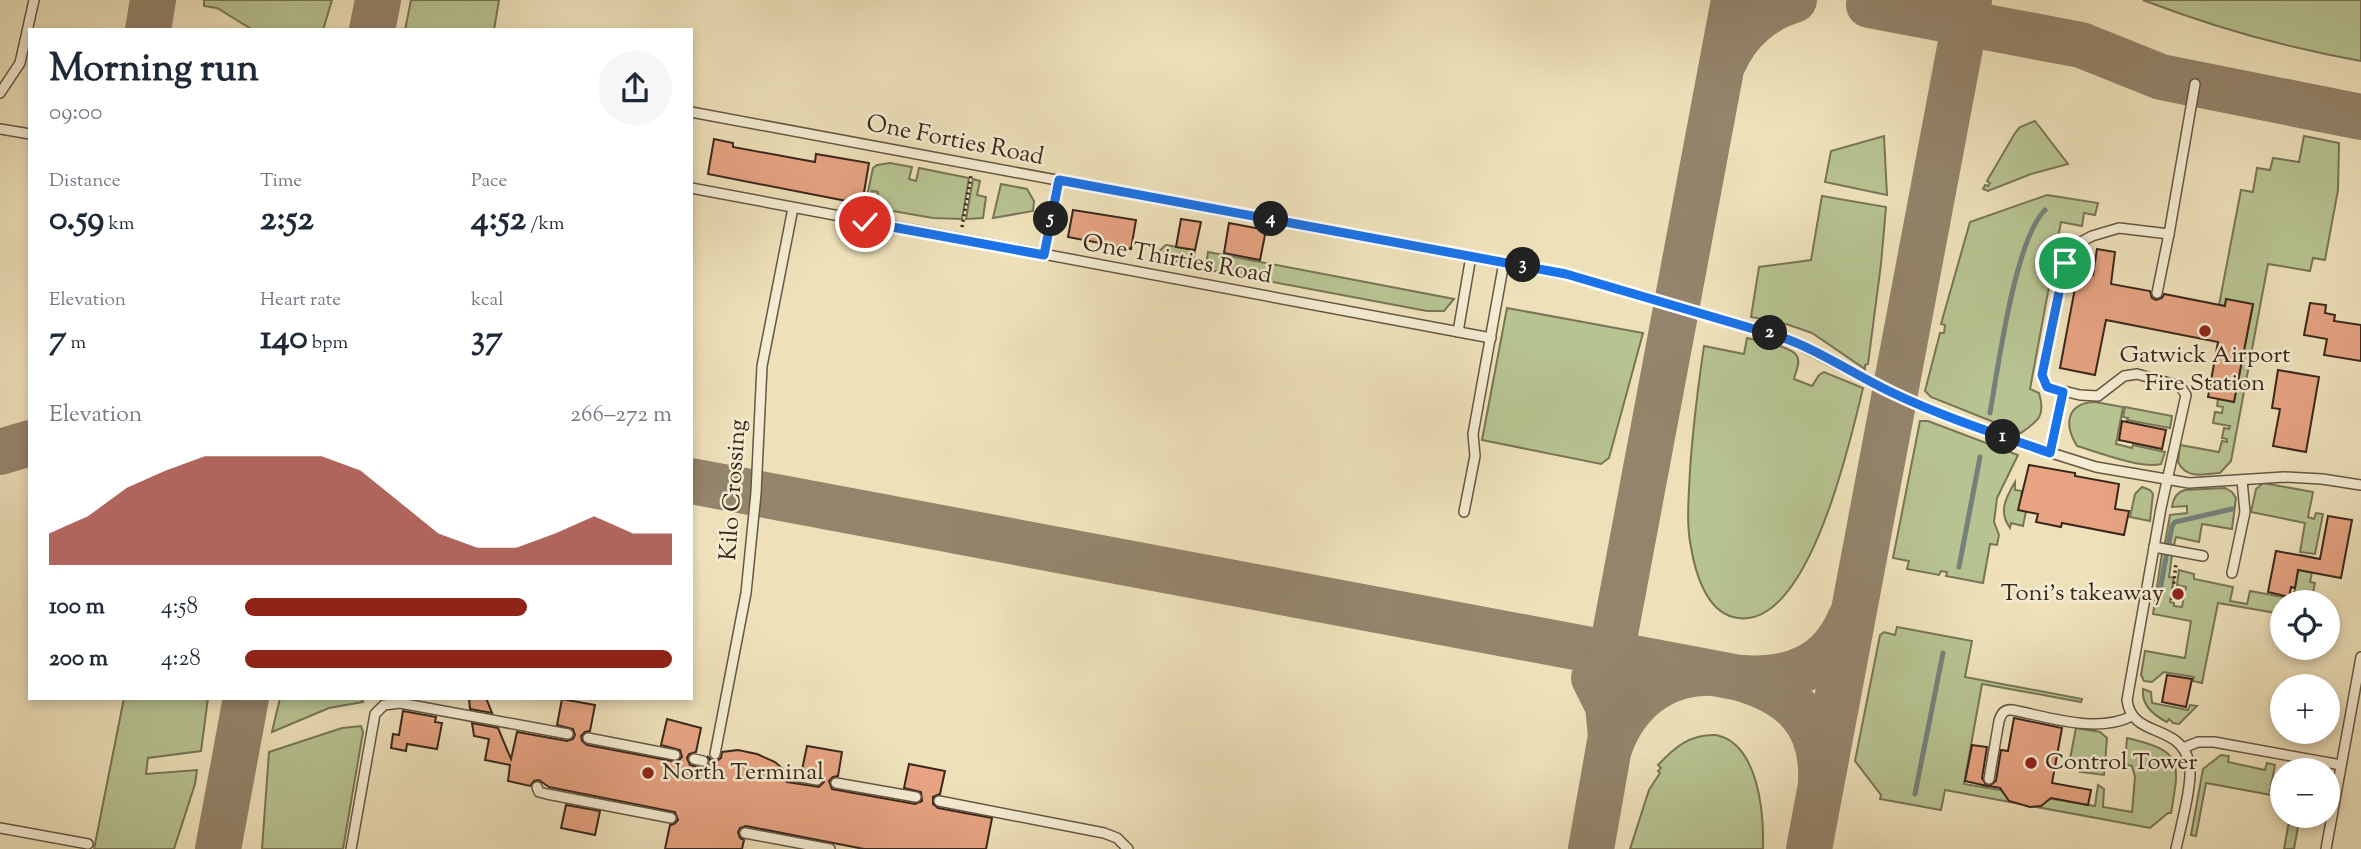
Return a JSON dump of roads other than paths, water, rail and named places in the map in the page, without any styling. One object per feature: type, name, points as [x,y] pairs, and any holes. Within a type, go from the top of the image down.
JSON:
[{"type":"lane","points":[[0,93],[20,63],[34,0]]},
{"type":"lane","points":[[2157,293],[2196,84]]},
{"type":"lane","name":"One Forties Road","points":[[693,112],[1578,277],[1801,344],[1875,384],[1931,410],[2050,453],[2104,468],[2189,483],[2300,477],[2361,485]]},
{"type":"lane","points":[[0,129],[28,134]]},
{"type":"lane","points":[[1044,255],[1059,180]]},
{"type":"lane","name":"One Thirties Road","points":[[693,188],[1491,338]]},
{"type":"lane","name":"Kilo Crossing","points":[[715,754],[744,603],[756,493],[761,380],[793,208]]},
{"type":"lane","points":[[2169,234],[2130,228],[2115,229],[2086,239],[2073,248],[2064,269],[2042,375],[2047,387],[2090,397],[2098,396],[2130,374],[2180,386],[2186,395],[2154,547],[2128,693],[2132,716],[2142,724],[2175,738],[2189,761],[2190,770],[2176,849]]},
{"type":"lane","points":[[1458,332],[1471,256]]},
{"type":"lane","points":[[1464,512],[1475,459],[1473,434],[1504,262]]},
{"type":"lane","points":[[2050,453],[2063,392]]},
{"type":"lane","points":[[2232,573],[2245,512],[2242,480]]},
{"type":"lane","points":[[2154,547],[2203,556]]},
{"type":"lane","points":[[2326,849],[2361,657]]},
{"type":"lane","points":[[351,849],[375,714],[381,707],[391,703],[568,734]]},
{"type":"lane","points":[[1989,779],[1999,721],[2006,710],[2083,723],[2115,721],[2132,716]]},
{"type":"lane","points":[[588,738],[675,755]]},
{"type":"lane","points":[[2183,748],[2198,742],[2214,742],[2341,765]]},
{"type":"lane","points":[[789,775],[817,780]]},
{"type":"lane","points":[[836,783],[916,797]]},
{"type":"lane","points":[[537,787],[540,792],[547,794],[671,818]]},
{"type":"lane","points":[[939,801],[1104,833],[1117,838],[1128,849]]},
{"type":"lane","points":[[0,828],[88,844]]},
{"type":"lane","points":[[745,833],[830,849]]},
{"type":"waterway","points":[[1990,413],[2017,275],[2034,225],[2045,210]]},
{"type":"waterway","points":[[1959,567],[1980,457]]},
{"type":"waterway","points":[[2169,542],[2175,522],[2232,509]]},
{"type":"waterway","points":[[2158,602],[2166,557]]},
{"type":"waterway","points":[[1915,794],[1943,653]]},
{"type":"place","name":"Gatwick Airport Fire Station","points":[[2205,331]]},
{"type":"place","name":"Toni's takeaway","points":[[2178,594]]},
{"type":"place","name":"Control Tower","points":[[2031,763]]},
{"type":"place","name":"North Terminal","points":[[648,773]]}]
